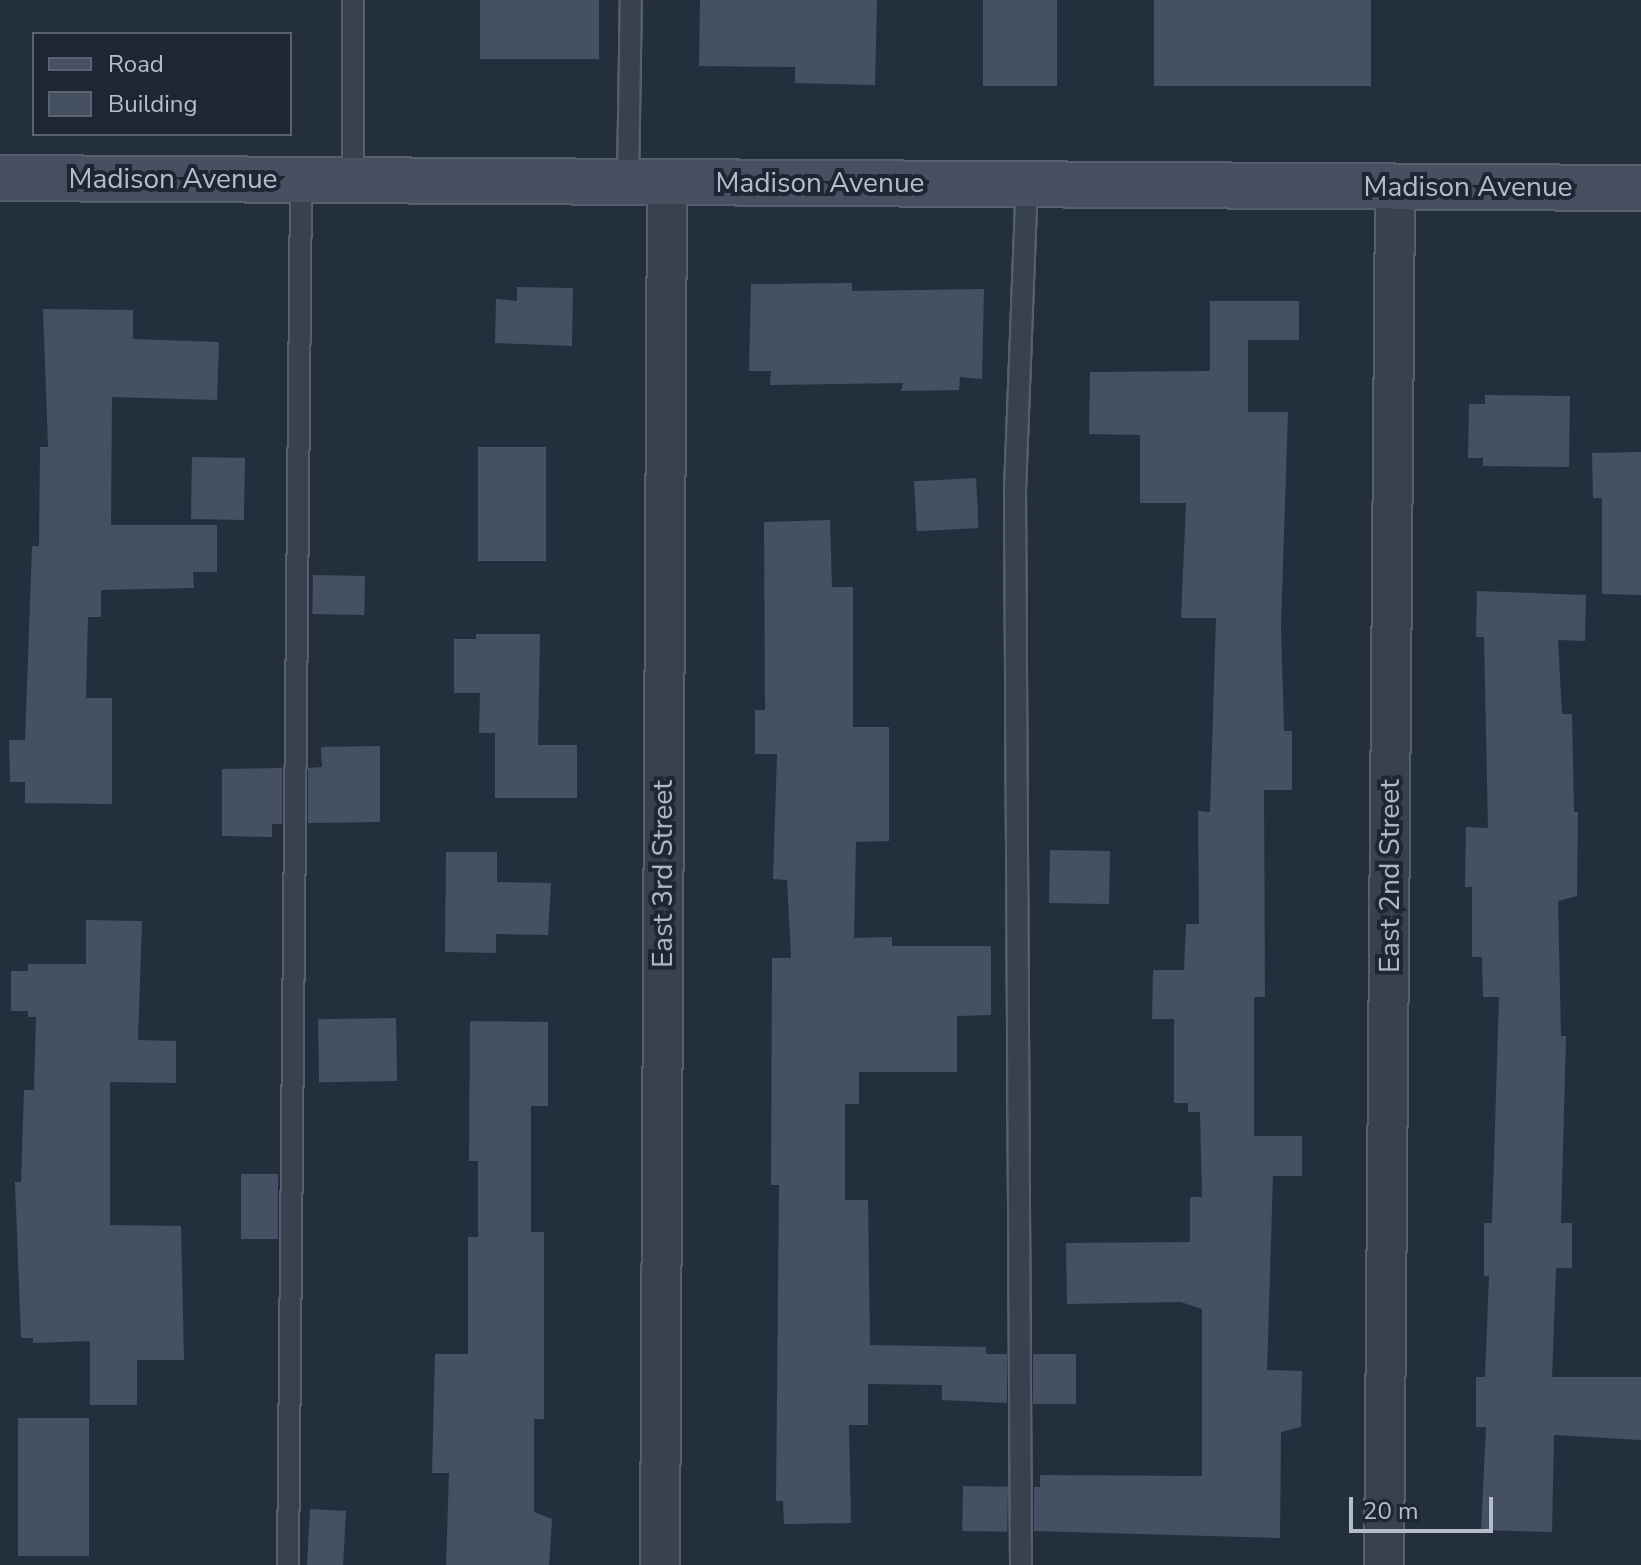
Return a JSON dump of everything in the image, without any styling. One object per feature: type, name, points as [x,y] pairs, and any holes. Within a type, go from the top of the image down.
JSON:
[{"type":"main road","name":"Madison Avenue","points":[[0,178],[1641,188]]},
{"type":"street","name":"East 3rd Street","points":[[648,182],[660,1565]]},
{"type":"street","name":"East 2nd Street","points":[[1384,1565],[1395,187]]},
{"type":"lane","points":[[353,0],[353,180]]},
{"type":"lane","points":[[631,0],[648,182]]},
{"type":"lane","points":[[288,1565],[301,180]]},
{"type":"lane","points":[[1021,1565],[1015,491],[1027,184]]},
{"type":"building","points":[[480,0],[599,0],[599,59],[480,59]]},
{"type":"building","points":[[700,0],[877,0],[875,85],[795,83],[795,67],[699,66]]},
{"type":"building","points":[[983,0],[1057,0],[1057,86],[983,86]]},
{"type":"building","points":[[1154,0],[1371,0],[1371,86],[1154,86]]},
{"type":"building","points":[[852,283],[852,291],[984,289],[982,379],[960,377],[959,390],[901,391],[903,383],[770,385],[771,371],[749,371],[751,284]]},
{"type":"building","points":[[517,287],[573,288],[572,346],[495,343],[496,299],[517,301]]},
{"type":"building","points":[[1210,301],[1299,301],[1299,340],[1248,340],[1248,412],[1288,412],[1281,626],[1284,731],[1292,731],[1292,790],[1264,790],[1265,997],[1254,997],[1254,1136],[1302,1136],[1302,1176],[1273,1176],[1267,1370],[1302,1371],[1301,1427],[1281,1432],[1280,1538],[1034,1531],[1034,1487],[1040,1487],[1040,1475],[1202,1476],[1202,1309],[1181,1302],[1067,1304],[1066,1243],[1190,1242],[1190,1197],[1202,1197],[1200,1112],[1188,1112],[1188,1103],[1174,1103],[1174,1019],[1152,1019],[1153,970],[1184,970],[1186,924],[1199,924],[1198,811],[1210,812],[1216,618],[1181,618],[1186,503],[1140,503],[1140,435],[1089,434],[1090,372],[1210,371]]},
{"type":"building","points":[[43,309],[133,310],[133,339],[219,342],[217,400],[112,397],[111,525],[217,525],[217,572],[193,572],[194,588],[101,590],[101,617],[88,617],[86,698],[112,698],[112,804],[25,803],[25,782],[10,782],[9,740],[25,740],[32,546],[39,546],[40,447],[48,447]]},
{"type":"building","points":[[1485,395],[1570,396],[1569,467],[1483,466],[1483,458],[1468,458],[1469,404],[1485,404]]},
{"type":"building","points":[[478,447],[546,447],[546,561],[478,561]]},
{"type":"building","points":[[1641,452],[1641,595],[1602,594],[1602,498],[1593,498],[1592,453]]},
{"type":"building","points":[[192,457],[245,458],[244,520],[191,519]]},
{"type":"building","points":[[976,478],[979,528],[917,531],[914,481]]},
{"type":"building","points":[[830,520],[832,587],[853,587],[853,727],[889,727],[889,841],[856,842],[854,938],[892,937],[892,946],[991,946],[991,1015],[957,1016],[957,1072],[859,1072],[859,1104],[845,1104],[845,1200],[868,1200],[870,1345],[986,1347],[986,1354],[1007,1354],[1007,1403],[942,1400],[942,1385],[868,1384],[868,1425],[849,1425],[851,1523],[784,1524],[783,1501],[776,1501],[779,1185],[771,1185],[772,958],[791,958],[787,880],[773,879],[777,754],[755,754],[755,710],[765,710],[764,522]]},
{"type":"building","points":[[313,575],[365,576],[364,615],[312,614]]},
{"type":"building","points":[[1477,591],[1586,595],[1585,641],[1558,640],[1562,714],[1572,714],[1574,812],[1578,812],[1577,896],[1558,901],[1561,1036],[1566,1036],[1561,1223],[1572,1223],[1572,1268],[1556,1268],[1552,1377],[1641,1377],[1641,1440],[1554,1435],[1552,1532],[1481,1530],[1486,1427],[1476,1427],[1476,1377],[1485,1377],[1489,1276],[1484,1276],[1484,1223],[1492,1223],[1499,997],[1483,997],[1482,957],[1472,957],[1472,887],[1465,887],[1466,827],[1488,828],[1484,637],[1476,637]]},
{"type":"building","points":[[476,634],[540,634],[538,745],[577,745],[577,798],[495,798],[495,733],[479,733],[480,693],[454,693],[454,639],[476,639]]},
{"type":"building","points":[[380,746],[380,822],[308,823],[308,768],[322,767],[321,747]]},
{"type":"building","points":[[282,768],[282,824],[272,824],[272,837],[222,836],[222,769]]},
{"type":"building","points":[[1050,850],[1110,851],[1109,904],[1049,903]]},
{"type":"building","points":[[446,852],[497,852],[497,882],[551,883],[548,935],[496,934],[496,953],[445,952]]},
{"type":"building","points":[[86,920],[142,921],[138,1040],[176,1041],[176,1083],[110,1082],[110,1225],[181,1226],[184,1360],[137,1360],[137,1405],[90,1405],[90,1341],[33,1343],[33,1338],[21,1338],[15,1182],[21,1182],[24,1090],[34,1090],[36,1017],[28,1017],[28,1011],[11,1011],[11,971],[28,971],[28,964],[86,964]]},
{"type":"building","points":[[396,1018],[397,1081],[319,1082],[318,1019]]},
{"type":"building","points":[[470,1021],[548,1022],[548,1106],[531,1106],[531,1232],[544,1232],[544,1419],[534,1419],[534,1512],[552,1519],[549,1565],[446,1565],[449,1473],[432,1473],[435,1354],[468,1354],[468,1237],[478,1237],[478,1161],[469,1161]]},
{"type":"building","points":[[241,1174],[278,1174],[278,1239],[241,1239]]},
{"type":"building","points":[[1033,1354],[1076,1354],[1076,1404],[1033,1404]]},
{"type":"building","points":[[18,1418],[89,1418],[89,1556],[18,1556]]},
{"type":"building","points":[[963,1486],[1008,1487],[1007,1532],[962,1531]]},
{"type":"building","points":[[310,1509],[346,1511],[343,1565],[307,1565]]}]
